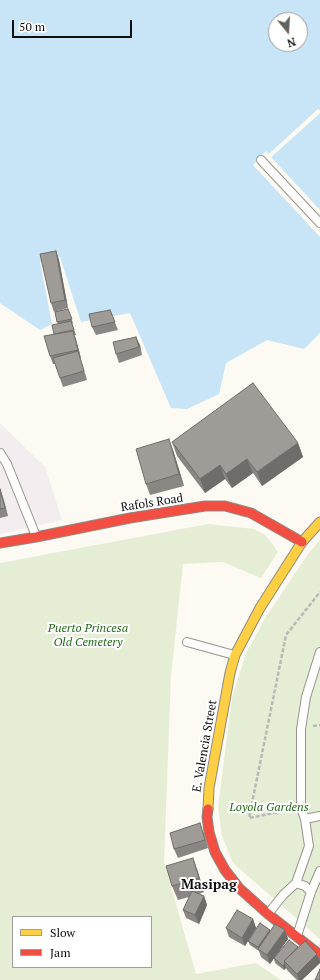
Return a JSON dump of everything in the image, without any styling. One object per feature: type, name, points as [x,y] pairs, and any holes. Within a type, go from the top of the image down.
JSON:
[{"type":"street","name":"Rafols Road","points":[[0,543],[136,517],[205,506],[225,506],[251,513],[302,542]]},
{"type":"street","name":"E. Valencia Street","points":[[320,522],[302,542],[260,608],[235,655],[230,673],[208,788],[207,817],[209,832],[215,852],[225,870],[239,888],[268,914],[320,955]]},
{"type":"lane","points":[[262,160],[320,223]]},
{"type":"lane","points":[[0,453],[7,464],[36,537]]},
{"type":"lane","points":[[187,642],[235,655]]},
{"type":"lane","points":[[268,914],[283,895],[296,883],[309,846],[305,819],[301,808],[301,729],[306,697],[320,652]]},
{"type":"lane","points":[[305,819],[320,816]]},
{"type":"lane","points":[[297,937],[311,892],[320,871]]},
{"type":"lane","points":[[296,883],[305,886],[311,892]]},
{"type":"path","points":[[301,808],[249,818],[286,635],[320,592]]},
{"type":"shaded area","points":[[0,423],[45,467],[62,520],[0,534]]},
{"type":"green space","name":"Puerto Princesa Old Cemetery","points":[[208,524],[254,529],[265,535],[278,552],[261,578],[223,562],[183,564],[171,675],[164,862],[196,974],[256,963],[281,980],[0,980],[0,563]]},
{"type":"green space","name":"Loyola Gardens","points":[[320,540],[320,939],[233,863],[222,836],[218,807],[232,698],[246,653],[267,615],[308,554]]},
{"type":"water","points":[[0,0],[320,0],[320,111],[318,109],[269,154],[266,151],[253,165],[320,237],[320,333],[304,349],[267,340],[226,363],[219,394],[187,409],[171,408],[130,313],[81,322],[60,257],[40,262],[52,324],[40,330],[0,303]]},
{"type":"water","points":[[320,113],[320,210],[271,157]]},
{"type":"pier","points":[[319,109],[320,113],[271,157],[269,154]]},
{"type":"building","points":[[56,251],[65,300],[51,303],[40,254]]},
{"type":"building","points":[[68,309],[72,319],[57,322],[55,312]]},
{"type":"building","points":[[110,310],[115,322],[92,327],[89,314]]},
{"type":"building","points":[[71,321],[74,330],[54,334],[52,325]]},
{"type":"building","points":[[73,331],[78,350],[50,356],[44,336]]},
{"type":"building","points":[[136,337],[139,347],[116,354],[113,342]]},
{"type":"building","points":[[78,351],[84,371],[60,378],[53,358]]},
{"type":"building","points":[[253,383],[298,443],[257,472],[247,459],[226,474],[220,465],[200,479],[172,442]]},
{"type":"building","points":[[169,439],[179,474],[146,484],[136,449]]},
{"type":"building","points":[[0,489],[5,508],[0,509]]},
{"type":"building","points":[[200,823],[205,840],[174,849],[170,833]]},
{"type":"building","points":[[193,858],[199,878],[172,886],[166,866]]},
{"type":"building","points":[[192,891],[204,896],[195,915],[183,910]]},
{"type":"building","points":[[237,910],[253,919],[242,938],[226,928]]},
{"type":"building","points":[[260,923],[270,930],[258,947],[248,941]]},
{"type":"building","points":[[275,924],[285,930],[267,955],[258,949]]},
{"type":"building","points":[[289,940],[298,947],[284,961],[285,963],[283,966],[274,958]]},
{"type":"building","points":[[305,941],[317,954],[297,974],[284,961]]},
{"type":"building","points":[[320,969],[320,980],[315,980]]},
{"type":"traffic: slow","points":[[208,809],[209,788],[230,673],[235,655],[260,608],[302,542],[320,522]]},
{"type":"traffic: jam","points":[[0,543],[130,518],[205,506],[225,506],[251,513],[302,542]]},
{"type":"traffic: jam","points":[[208,809],[207,817],[209,832],[215,852],[225,870],[239,888],[268,914],[320,955]]},
{"type":"district","name":"Masipag","points":[[209,885]]}]
